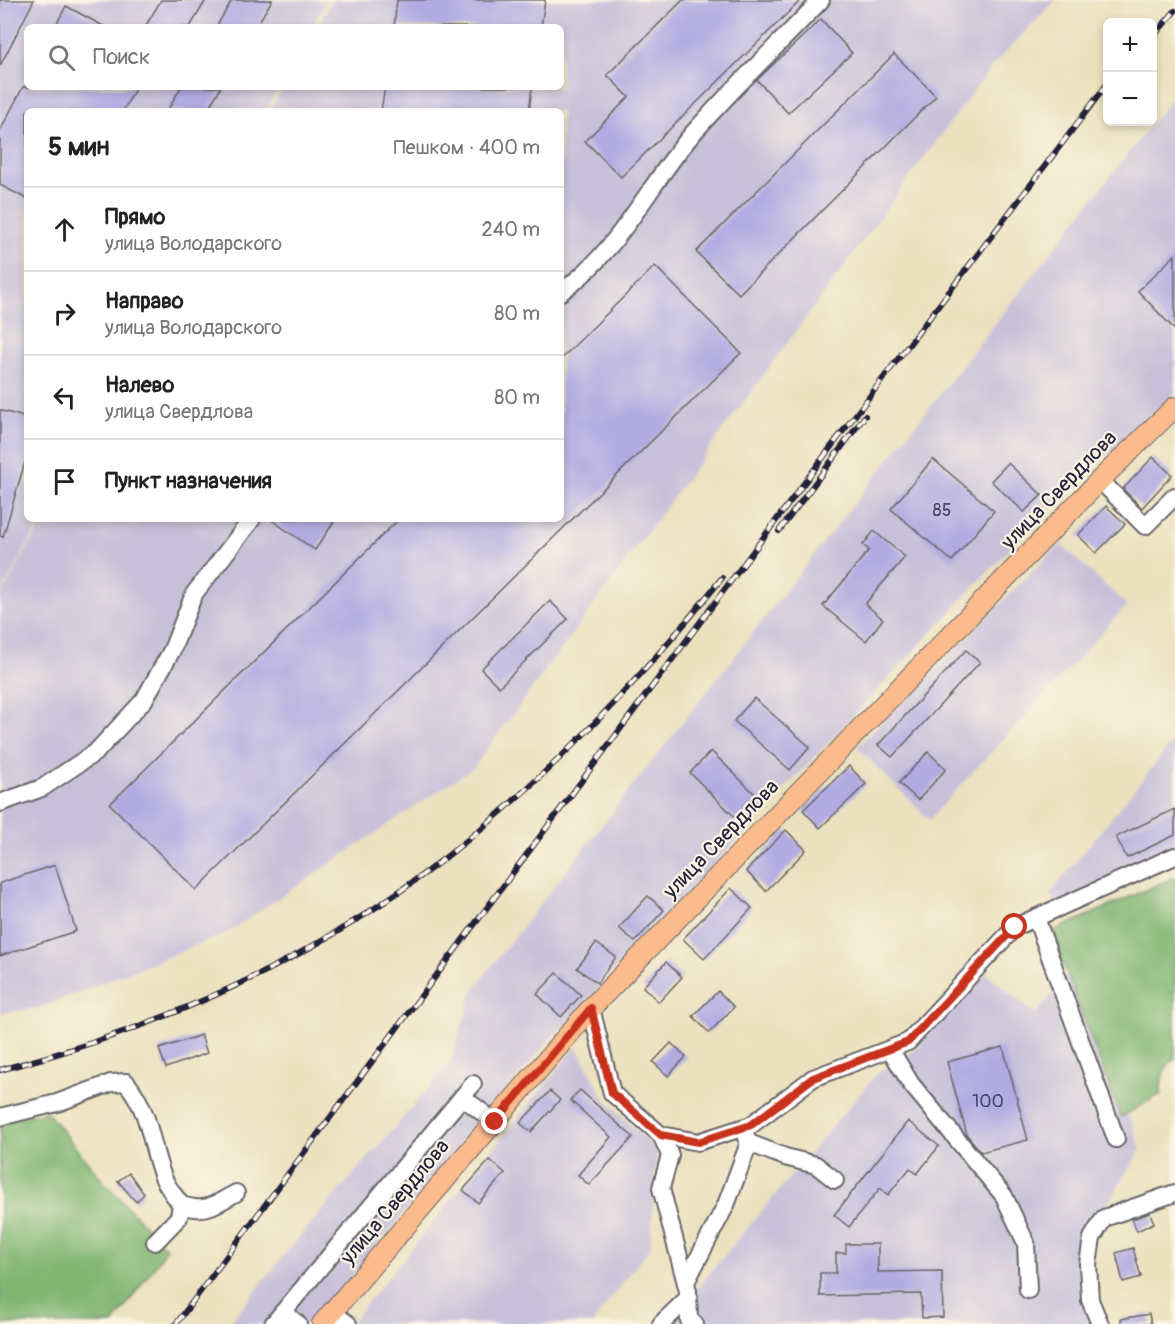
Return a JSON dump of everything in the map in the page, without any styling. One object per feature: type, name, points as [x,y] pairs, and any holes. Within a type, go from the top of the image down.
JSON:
[{"type":"main road","name":"улица Свердлова","points":[[327,1318],[591,1008],[1100,480],[1175,407]]},
{"type":"street","points":[[564,290],[619,235],[694,133],[821,0]]},
{"type":"street","points":[[1100,480],[1145,526],[1175,496]]},
{"type":"street","points":[[0,803],[42,788],[96,752],[144,700],[172,650],[194,594],[250,522]]},
{"type":"street","points":[[661,1324],[687,1290],[726,1205],[745,1136],[751,1125],[813,1078],[908,1042],[1015,927],[1175,856]]},
{"type":"street","points":[[1036,918],[1116,1139]]},
{"type":"street","points":[[591,1008],[612,1093],[661,1135],[670,1155],[661,1188],[687,1290],[690,1323]]},
{"type":"street","points":[[890,1049],[911,1084],[1004,1196],[1026,1243],[1028,1290]]},
{"type":"street","points":[[0,1117],[57,1104],[111,1083],[126,1082],[137,1096],[148,1120],[164,1180],[181,1205],[207,1209],[236,1193]]},
{"type":"street","points":[[298,1324],[278,1318],[473,1084]]},
{"type":"street","points":[[462,1097],[495,1122]]},
{"type":"street","points":[[661,1135],[698,1142],[745,1136],[785,1157],[816,1165],[835,1180]]},
{"type":"street","points":[[1100,1324],[1090,1300],[1088,1264],[1092,1238],[1104,1218],[1175,1193]]},
{"type":"street","points":[[155,1242],[178,1217],[181,1205]]},
{"type":"street","points":[[327,1318],[348,1324]]},
{"type":"shaded area","points":[[0,0],[327,0],[314,24],[24,24],[24,90],[277,90],[268,108],[24,108],[24,522],[40,522],[0,595]]},
{"type":"shaded area","points":[[332,0],[1056,0],[992,66],[474,767],[227,933],[39,1008],[0,1013],[0,598],[42,522],[564,522],[564,108],[272,108],[281,90],[564,90],[564,24],[319,24]]},
{"type":"shaded area","points":[[1175,94],[1175,393],[1045,511],[542,1048],[312,1324],[229,1324],[288,1250],[451,1062],[473,990],[1150,126],[1157,126],[1157,117]]},
{"type":"shaded area","points":[[1060,544],[1127,605],[929,820],[857,747]]},
{"type":"shaded area","points":[[1175,739],[1175,854],[1057,905],[1050,894]]},
{"type":"shaded area","points":[[1074,964],[1141,1149],[1076,1256],[1091,1324],[667,1324],[879,1071],[913,1051],[986,973],[1036,1015]]},
{"type":"shaded area","points":[[576,1047],[605,1099],[657,1151],[650,1247],[592,1324],[350,1324]]},
{"type":"green space","points":[[1175,877],[1175,1059],[1165,1070],[1161,1094],[1121,1117],[1051,932]]},
{"type":"green space","points":[[47,1112],[103,1181],[167,1249],[113,1324],[0,1324],[0,1121]]},
{"type":"building","points":[[0,0],[34,0],[0,66]]},
{"type":"building","points":[[161,0],[206,0],[192,24],[147,24]]},
{"type":"building","points":[[232,0],[272,0],[258,24],[218,24]]},
{"type":"building","points":[[397,0],[545,0],[541,24],[394,24]]},
{"type":"building","points":[[683,0],[801,0],[621,177],[585,141],[629,97],[607,75]]},
{"type":"building","points":[[66,6],[99,24],[57,24]]},
{"type":"building","points":[[821,19],[852,53],[788,113],[757,80]]},
{"type":"building","points":[[894,54],[936,96],[739,294],[696,252]]},
{"type":"building","points":[[23,87],[24,90],[134,90],[125,108],[24,108],[24,197],[0,185],[0,131]]},
{"type":"building","points":[[179,90],[219,90],[209,108],[169,108]]},
{"type":"building","points":[[384,90],[532,90],[529,108],[382,108]]},
{"type":"building","points":[[1175,255],[1175,330],[1138,291]]},
{"type":"building","points":[[655,266],[741,353],[196,890],[110,804],[396,522],[564,522],[564,356]]},
{"type":"building","points":[[0,410],[24,417],[24,465],[3,537],[0,536]]},
{"type":"building","points":[[1153,457],[1172,475],[1142,508],[1123,489]]},
{"type":"building","points":[[933,459],[994,511],[952,561],[891,509]]},
{"type":"building","points":[[1008,463],[1042,495],[1024,512],[991,481]]},
{"type":"building","points":[[1106,506],[1125,524],[1096,553],[1078,535]]},
{"type":"building","points":[[274,522],[334,522],[315,550]]},
{"type":"building","points":[[874,531],[905,557],[865,604],[883,619],[866,641],[823,606],[869,550],[863,545]]},
{"type":"building","points":[[550,601],[568,619],[499,687],[481,669]]},
{"type":"building","points":[[966,650],[980,662],[892,757],[878,745]]},
{"type":"building","points":[[754,698],[810,747],[790,770],[734,721]]},
{"type":"building","points":[[711,751],[760,799],[739,821],[690,773]]},
{"type":"building","points":[[928,752],[946,769],[918,800],[899,783]]},
{"type":"building","points":[[849,766],[866,784],[820,828],[803,810]]},
{"type":"building","points":[[1175,809],[1175,835],[1127,858],[1116,837]]},
{"type":"building","points":[[786,830],[806,850],[766,891],[746,871]]},
{"type":"building","points":[[55,865],[76,931],[0,956],[0,883]]},
{"type":"building","points":[[731,888],[752,908],[704,959],[683,939]]},
{"type":"building","points":[[648,896],[664,910],[635,942],[619,928]]},
{"type":"building","points":[[596,943],[616,957],[597,983],[577,968]]},
{"type":"building","points":[[666,962],[682,977],[659,1002],[643,987]]},
{"type":"building","points":[[557,973],[581,995],[561,1017],[537,994]]},
{"type":"building","points":[[718,991],[734,1007],[709,1033],[693,1016]]},
{"type":"building","points":[[201,1035],[207,1053],[166,1068],[159,1049]]},
{"type":"building","points":[[671,1043],[686,1057],[668,1076],[653,1062]]},
{"type":"building","points":[[1003,1047],[1028,1140],[981,1152],[967,1135],[947,1062]]},
{"type":"building","points":[[580,1090],[633,1137],[589,1185],[578,1175],[611,1137],[570,1100]]},
{"type":"building","points":[[550,1091],[560,1100],[531,1132],[520,1123]]},
{"type":"building","points":[[908,1121],[939,1146],[917,1174],[910,1168],[888,1195],[880,1188],[849,1227],[834,1215]]},
{"type":"building","points":[[490,1160],[505,1173],[478,1203],[463,1190]]},
{"type":"building","points":[[129,1173],[144,1194],[136,1202],[118,1181]]},
{"type":"building","points":[[1150,1213],[1154,1223],[1137,1231],[1132,1219]]},
{"type":"building","points":[[846,1244],[878,1244],[878,1272],[942,1271],[943,1317],[922,1318],[921,1294],[820,1296],[820,1273],[836,1273],[836,1253],[846,1253]]},
{"type":"building","points":[[1133,1248],[1141,1277],[1123,1282],[1116,1253]]},
{"type":"building","points":[[1149,1314],[1151,1324],[1121,1324],[1121,1319]]},
{"type":"railway","points":[[1157,32],[1175,11]]},
{"type":"railway","points":[[176,1324],[831,447],[1103,90]]},
{"type":"railway","points":[[779,531],[865,416]]},
{"type":"railway","points":[[0,1070],[111,1036],[220,993],[272,968],[373,909],[463,843],[543,774],[618,699],[722,578]]},
{"type":"route","points":[[495,1122],[591,1008],[612,1093],[661,1135],[698,1142],[725,1135],[751,1125],[813,1078],[908,1042],[1015,927]]}]
